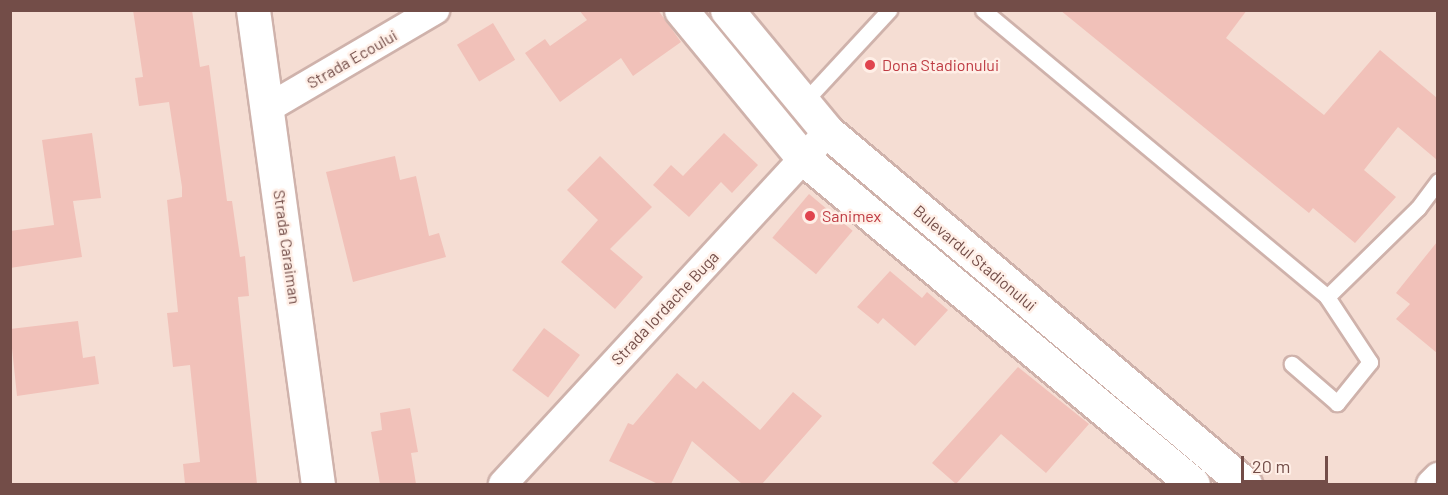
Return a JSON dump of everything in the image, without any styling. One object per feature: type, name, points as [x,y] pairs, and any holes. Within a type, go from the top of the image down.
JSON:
[{"type":"main road","name":"Strada Caraiman","points":[[253,10],[318,484]]},
{"type":"main road","name":"Bulevardul Stadionului","points":[[681,10],[803,158],[1193,484]]},
{"type":"main road","name":"Bulevardul Stadionului","points":[[727,10],[828,132],[1245,484]]},
{"type":"street","name":"Strada Ecoului","points":[[268,108],[435,10]]},
{"type":"street","name":"Strada Iordache Buga","points":[[502,484],[828,132]]},
{"type":"street","points":[[1431,484],[1437,477]]},
{"type":"lane","points":[[803,104],[889,10]]},
{"type":"lane","points":[[982,10],[1327,297],[1369,356],[1370,366],[1338,403],[1292,364]]},
{"type":"lane","points":[[1327,297],[1418,208],[1437,181]]},
{"type":"shaded area","points":[[11,11],[1437,11],[1437,484],[11,484]]},
{"type":"building","points":[[133,10],[192,10],[200,67],[209,65],[227,201],[232,201],[240,257],[245,256],[249,296],[238,297],[257,484],[185,484],[183,464],[200,462],[190,365],[173,367],[167,313],[178,312],[167,200],[182,197],[182,187],[169,102],[139,106],[135,78],[143,77]]},
{"type":"building","points":[[579,10],[658,10],[681,42],[633,76],[621,58],[560,102],[525,53],[545,39],[550,46],[587,20]]},
{"type":"building","points":[[1060,10],[1247,10],[1226,38],[1324,115],[1380,50],[1437,98],[1437,160],[1398,127],[1364,170],[1396,197],[1355,243],[1313,208],[1309,213]]},
{"type":"building","points":[[493,23],[515,60],[479,81],[457,45]]},
{"type":"building","points":[[92,133],[101,198],[73,201],[82,257],[10,268],[10,231],[54,225],[42,140]]},
{"type":"building","points":[[724,133],[758,165],[732,193],[721,182],[689,217],[653,185],[671,165],[683,176]]},
{"type":"building","points":[[395,156],[400,180],[416,176],[429,236],[439,233],[446,257],[353,282],[326,172]]},
{"type":"building","points":[[600,156],[652,207],[610,249],[643,277],[615,309],[561,262],[598,220],[567,190]]},
{"type":"building","points":[[809,194],[853,231],[816,274],[772,238]]},
{"type":"building","points":[[1437,242],[1437,353],[1396,319],[1410,304],[1396,293]]},
{"type":"building","points":[[890,271],[922,298],[927,292],[948,310],[915,346],[883,318],[878,324],[857,307]]},
{"type":"building","points":[[78,321],[83,358],[95,356],[99,384],[17,396],[10,329]]},
{"type":"building","points":[[544,328],[580,355],[548,397],[512,370]]},
{"type":"building","points":[[1018,367],[1089,424],[1046,473],[1001,434],[956,484],[932,463]]},
{"type":"building","points":[[677,373],[696,389],[703,381],[760,430],[793,392],[822,416],[762,484],[742,484],[692,441],[671,484],[658,484],[609,461],[628,423],[633,425]]},
{"type":"building","points":[[410,408],[418,452],[411,453],[416,484],[380,484],[371,432],[382,430],[380,413]]},
{"type":"place","name":"Dona Stadionului","points":[[870,65]]},
{"type":"place","name":"Sanimex","points":[[810,216]]}]
